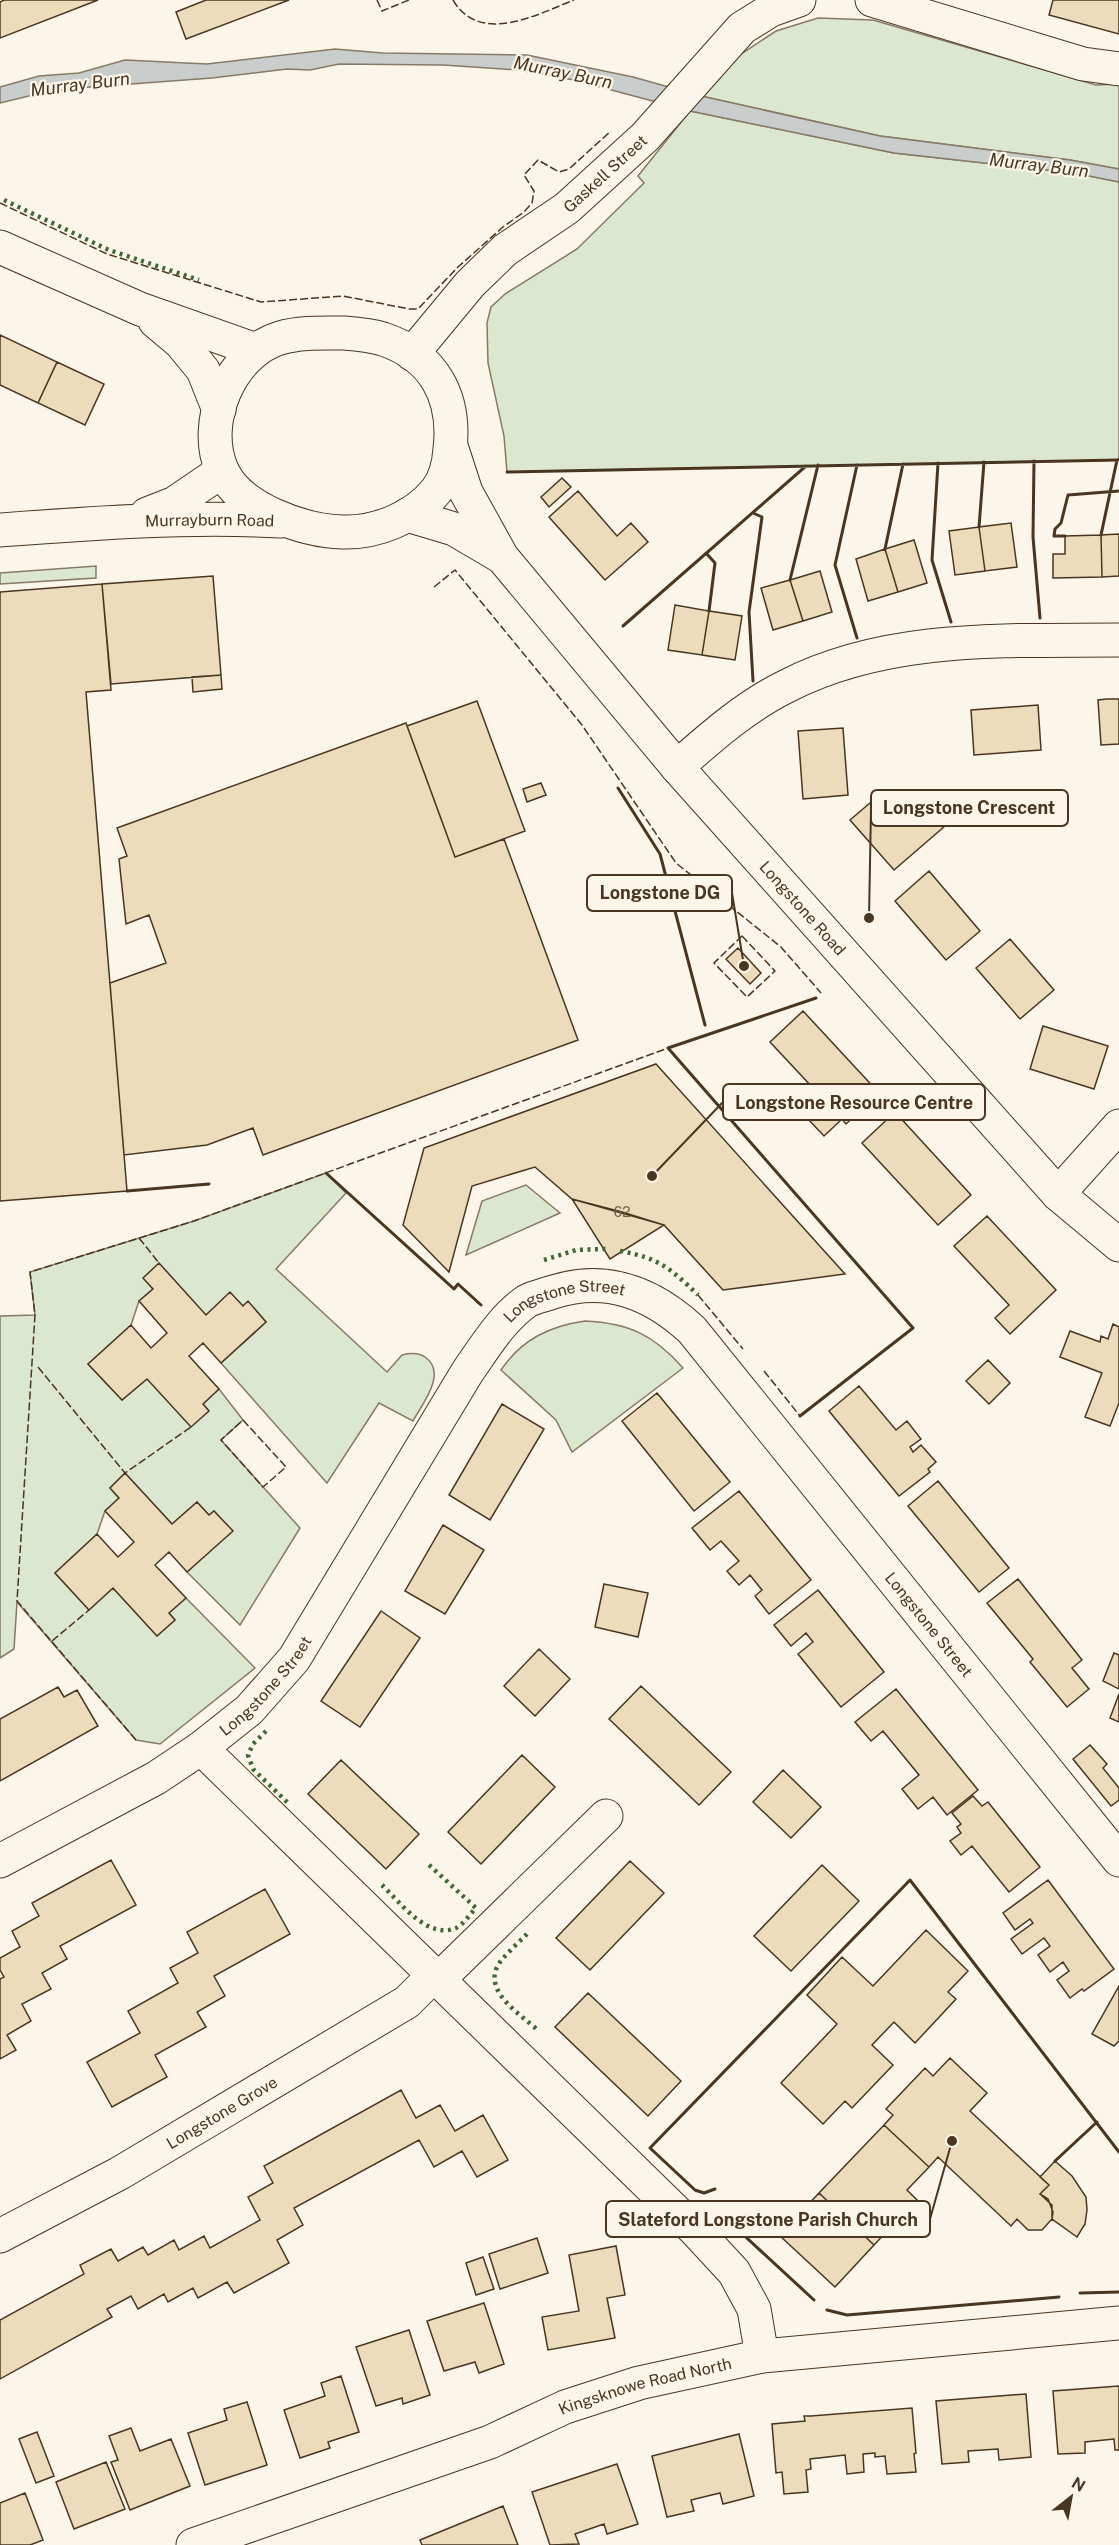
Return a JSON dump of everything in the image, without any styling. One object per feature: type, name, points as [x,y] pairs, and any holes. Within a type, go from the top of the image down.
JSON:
[{"type":"street","name":"Gaskell Street","points":[[412,354],[470,284],[505,250],[567,208],[645,137],[742,28],[771,10],[799,0]]},
{"type":"street","points":[[872,0],[1083,64],[1119,69]]},
{"type":"street","points":[[0,247],[140,309],[256,350]]},
{"type":"street","points":[[140,309],[180,342],[203,370],[219,410]]},
{"type":"street","points":[[343,333],[382,339],[412,354],[438,379],[447,398],[451,414],[451,446],[445,473],[436,491],[407,515],[361,532],[306,528],[286,521],[249,499],[233,486],[222,471],[217,450],[219,410],[225,388],[237,368],[256,350],[278,339],[299,334],[343,333]]},
{"type":"street","name":"Longstone Road","points":[[451,446],[466,492],[502,557],[676,767],[1058,1194],[1119,1245]]},
{"type":"street","name":"Murrayburn Road","points":[[134,520],[175,503],[222,471]]},
{"type":"street","name":"Longstone Road","points":[[407,515],[454,529],[502,557]]},
{"type":"street","name":"Murrayburn Road","points":[[0,530],[134,520],[214,518],[286,521]]},
{"type":"street","points":[[676,767],[745,711],[786,686],[836,666],[876,655],[976,642],[1119,640]]},
{"type":"street","points":[[1058,1194],[1119,1126]]},
{"type":"street","name":"Longstone Street","points":[[0,1861],[156,1778],[201,1748],[249,1710],[294,1659],[468,1371],[499,1327],[528,1300],[562,1289],[591,1285],[624,1288],[652,1299],[692,1330],[1119,1860]]},
{"type":"street","points":[[201,1748],[696,2231],[734,2272],[754,2309],[762,2356]]},
{"type":"street","name":"Longstone Grove","points":[[0,2236],[120,2173],[407,2002],[606,1816]]},
{"type":"street","name":"Kingsknowe Road North","points":[[193,2545],[490,2442],[564,2407],[639,2383],[762,2356],[1119,2323]]},
{"type":"green space","points":[[818,18],[873,20],[1096,85],[1119,84],[1119,169],[1070,160],[880,136],[701,96],[729,62],[776,31]]},
{"type":"green space","points":[[690,111],[894,153],[1074,173],[1119,182],[1119,460],[507,472],[504,436],[488,363],[487,323],[491,307],[505,294],[577,249],[644,183],[638,176]]},
{"type":"green space","points":[[96,566],[96,578],[0,584],[0,573]]},
{"type":"green space","points":[[326,1173],[346,1193],[276,1269],[387,1372],[402,1355],[414,1353],[425,1357],[434,1371],[431,1389],[413,1421],[379,1403],[327,1483],[221,1363],[266,1322],[248,1302],[243,1306],[230,1293],[206,1315],[153,1289],[139,1301],[131,1325],[88,1364],[122,1400],[147,1379],[209,1411],[203,1404],[219,1389],[243,1420],[221,1440],[300,1528],[240,1625],[187,1572],[232,1531],[214,1511],[209,1515],[197,1502],[172,1524],[125,1473],[110,1488],[119,1498],[105,1511],[97,1534],[55,1573],[89,1610],[113,1588],[157,1636],[175,1620],[169,1613],[186,1598],[255,1668],[160,1744],[136,1740],[17,1602],[14,1649],[0,1658],[0,1316],[35,1315],[30,1272],[194,1221]]},
{"type":"green space","points":[[526,1185],[560,1213],[466,1255],[482,1201]]},
{"type":"green space","points":[[585,1321],[615,1325],[640,1333],[662,1347],[683,1368],[572,1452],[556,1420],[501,1370],[518,1350],[538,1336],[560,1326]]},
{"type":"water","name":"Murray Burn","points":[[335,49],[383,53],[527,55],[633,77],[701,96],[880,136],[1070,160],[1119,169],[1119,182],[1074,173],[894,153],[690,111],[574,80],[519,70],[443,65],[339,64],[310,70],[287,69],[212,78],[77,88],[0,103],[0,87],[39,76],[79,73],[125,60],[207,64]]},
{"type":"building","points":[[4,0],[98,0],[0,38],[0,2]]},
{"type":"building","points":[[206,0],[289,0],[186,39],[176,12]]},
{"type":"building","points":[[1053,0],[1119,0],[1119,34],[1049,15]]},
{"type":"building","points":[[0,335],[57,362],[38,403],[0,385]]},
{"type":"building","points":[[57,362],[104,384],[85,425],[38,403]]},
{"type":"building","points":[[562,478],[571,487],[549,507],[541,497]]},
{"type":"building","points":[[578,491],[617,536],[631,523],[648,542],[605,580],[549,517]]},
{"type":"building","points":[[1011,523],[1017,567],[985,571],[979,527]]},
{"type":"building","points":[[979,527],[985,571],[955,575],[949,531]]},
{"type":"building","points":[[1119,534],[1119,576],[1102,577],[1101,535]]},
{"type":"building","points":[[1101,535],[1102,577],[1053,578],[1053,554],[1065,554],[1065,536]]},
{"type":"building","points":[[914,540],[927,583],[898,592],[885,549]]},
{"type":"building","points":[[885,549],[898,592],[868,601],[856,559]]},
{"type":"building","points":[[820,571],[832,612],[803,621],[790,580]]},
{"type":"building","points":[[213,576],[221,675],[111,684],[102,584]]},
{"type":"building","points":[[790,580],[803,621],[773,630],[761,588]]},
{"type":"building","points":[[102,584],[111,690],[86,692],[127,1191],[0,1201],[0,592]]},
{"type":"building","points":[[675,605],[709,611],[702,655],[668,650]]},
{"type":"building","points":[[709,611],[742,616],[735,660],[702,655]]},
{"type":"building","points":[[221,675],[222,689],[193,692],[192,677]]},
{"type":"building","points":[[1119,699],[1119,744],[1101,745],[1098,700]]},
{"type":"building","points":[[477,701],[525,831],[455,857],[407,726]]},
{"type":"building","points":[[1038,705],[1041,750],[974,755],[971,710]]},
{"type":"building","points":[[406,723],[455,857],[504,839],[578,1040],[263,1155],[253,1128],[207,1145],[124,1155],[110,983],[166,963],[149,915],[126,924],[119,859],[127,856],[117,828]]},
{"type":"building","points":[[843,728],[848,795],[803,799],[798,731]]},
{"type":"building","points":[[541,783],[546,795],[527,802],[523,789]]},
{"type":"building","points":[[884,791],[905,815],[922,801],[945,826],[894,870],[850,820]]},
{"type":"building","points":[[929,871],[980,931],[946,960],[895,901]]},
{"type":"building","points":[[1010,939],[1054,990],[1020,1019],[976,968]]},
{"type":"building","points":[[738,948],[761,973],[750,984],[726,959]]},
{"type":"building","points":[[803,1011],[879,1093],[846,1124],[842,1119],[824,1136],[808,1119],[827,1103],[770,1042]]},
{"type":"building","points":[[1043,1026],[1108,1046],[1094,1089],[1030,1069]]},
{"type":"building","points":[[656,1064],[845,1274],[723,1290],[664,1225],[572,1199],[535,1167],[472,1186],[449,1272],[403,1225],[424,1148]]},
{"type":"building","points":[[895,1112],[971,1195],[938,1225],[862,1143]]},
{"type":"building","points":[[572,1199],[622,1212],[664,1225],[610,1259]]},
{"type":"building","points":[[987,1216],[1056,1290],[1010,1334],[995,1318],[1009,1305],[954,1246]]},
{"type":"building","points":[[159,1263],[206,1315],[230,1292],[243,1306],[248,1301],[266,1322],[221,1363],[203,1343],[189,1356],[219,1389],[203,1404],[209,1411],[191,1427],[147,1379],[122,1400],[88,1364],[131,1325],[151,1348],[167,1333],[139,1301],[153,1289],[143,1278]]},
{"type":"building","points":[[1113,1324],[1119,1327],[1119,1403],[1110,1426],[1085,1417],[1102,1373],[1060,1357],[1070,1331],[1100,1342],[1101,1336],[1108,1339]]},
{"type":"building","points":[[988,1360],[1010,1383],[989,1404],[966,1381]]},
{"type":"building","points":[[859,1386],[896,1430],[907,1421],[921,1439],[910,1447],[913,1452],[921,1445],[936,1462],[928,1469],[930,1472],[899,1496],[829,1411]]},
{"type":"building","points":[[657,1393],[730,1482],[694,1511],[622,1421]]},
{"type":"building","points":[[502,1404],[544,1429],[490,1520],[449,1495]]},
{"type":"building","points":[[125,1473],[172,1524],[197,1502],[209,1515],[214,1511],[233,1531],[187,1572],[169,1552],[155,1565],[186,1598],[169,1613],[175,1620],[157,1636],[113,1588],[89,1610],[55,1573],[97,1534],[118,1557],[134,1542],[105,1511],[119,1498],[110,1488]]},
{"type":"building","points":[[938,1481],[1009,1568],[979,1592],[908,1506]]},
{"type":"building","points":[[739,1491],[811,1580],[769,1614],[755,1596],[762,1590],[750,1575],[739,1585],[727,1571],[739,1561],[721,1541],[710,1550],[692,1528]]},
{"type":"building","points":[[443,1525],[484,1550],[445,1614],[405,1591]]},
{"type":"building","points":[[1018,1579],[1082,1660],[1072,1668],[1089,1689],[1067,1707],[1030,1662],[1033,1659],[987,1603]]},
{"type":"building","points":[[604,1584],[648,1593],[638,1637],[595,1627]]},
{"type":"building","points":[[818,1590],[884,1672],[841,1707],[798,1654],[813,1642],[806,1633],[791,1646],[774,1625]]},
{"type":"building","points":[[381,1611],[420,1638],[360,1727],[321,1701]]},
{"type":"building","points":[[539,1649],[570,1679],[535,1716],[504,1686]]},
{"type":"building","points":[[1114,1653],[1119,1655],[1119,1689],[1103,1681]]},
{"type":"building","points":[[641,1686],[731,1772],[699,1805],[609,1719]]},
{"type":"building","points":[[58,1687],[64,1697],[77,1690],[98,1726],[0,1781],[0,1719]]},
{"type":"building","points":[[896,1689],[978,1790],[947,1815],[933,1797],[918,1809],[902,1789],[919,1775],[883,1731],[871,1741],[855,1722]]},
{"type":"building","points":[[1119,1694],[1119,1722],[1110,1718]]},
{"type":"building","points":[[1090,1745],[1107,1764],[1103,1768],[1119,1788],[1119,1800],[1111,1806],[1073,1759]]},
{"type":"building","points":[[522,1755],[555,1787],[481,1864],[448,1832]]},
{"type":"building","points":[[341,1760],[419,1834],[386,1869],[308,1794]]},
{"type":"building","points":[[783,1770],[821,1807],[791,1838],[753,1802]]},
{"type":"building","points":[[973,1796],[982,1806],[988,1802],[1040,1867],[1009,1892],[972,1846],[961,1855],[950,1841],[961,1833],[957,1827],[961,1824],[952,1813]]},
{"type":"building","points":[[111,1860],[136,1905],[60,1946],[67,1959],[42,1973],[51,1989],[22,2004],[31,2021],[7,2035],[16,2050],[0,2059],[0,1979],[4,1977],[0,1970],[0,1958],[20,1947],[12,1931],[39,1916],[32,1903]]},
{"type":"building","points":[[630,1861],[664,1893],[590,1970],[556,1938]]},
{"type":"building","points":[[822,1865],[859,1901],[791,1971],[754,1936]]},
{"type":"building","points":[[1048,1880],[1114,1969],[1084,1991],[1082,1989],[1070,1998],[1057,1980],[1069,1971],[1063,1962],[1050,1972],[1038,1955],[1050,1946],[1044,1938],[1022,1954],[1011,1939],[1033,1923],[1030,1919],[1015,1930],[1003,1913]]},
{"type":"building","points":[[265,1889],[290,1934],[214,1976],[225,1996],[197,2012],[206,2027],[155,2055],[167,2077],[112,2107],[87,2062],[140,2033],[128,2011],[178,1983],[170,1968],[198,1953],[187,1932]]},
{"type":"building","points":[[926,1930],[968,1971],[948,1992],[956,1999],[915,2043],[894,2022],[872,2045],[893,2065],[852,2108],[845,2101],[823,2124],[781,2083],[837,2024],[807,1995],[842,1957],[873,1986]]},
{"type":"building","points":[[1119,1986],[1119,2041],[1114,2046],[1092,2034]]},
{"type":"building","points":[[588,1993],[681,2081],[648,2116],[555,2027]]},
{"type":"building","points":[[950,2058],[987,2093],[970,2111],[1049,2185],[1040,2194],[1048,2199],[1053,2212],[1052,2219],[1042,2230],[1028,2230],[1017,2219],[1011,2226],[938,2157],[929,2167],[884,2125],[893,2115],[886,2109],[925,2068],[933,2076]]},
{"type":"building","points":[[401,2090],[416,2118],[440,2105],[455,2131],[483,2115],[508,2160],[477,2177],[462,2151],[434,2167],[419,2140],[294,2208],[303,2225],[277,2240],[289,2263],[234,2293],[227,2282],[198,2298],[193,2288],[168,2302],[164,2294],[138,2309],[131,2296],[107,2309],[112,2317],[0,2379],[0,2320],[84,2274],[80,2265],[111,2249],[118,2261],[143,2247],[148,2255],[174,2240],[179,2250],[204,2236],[210,2248],[260,2220],[248,2197],[273,2183],[264,2166]]},
{"type":"building","points":[[884,2125],[929,2167],[907,2190],[917,2200],[874,2245],[819,2193]]},
{"type":"building","points":[[1055,2161],[1072,2176],[1086,2197],[1085,2224],[1077,2237],[1052,2219],[1052,2205],[1040,2194],[1049,2185],[1040,2177]]},
{"type":"building","points":[[819,2193],[874,2245],[835,2287],[779,2235]]},
{"type":"building","points":[[537,2238],[548,2273],[500,2289],[489,2254]]},
{"type":"building","points":[[616,2246],[625,2295],[607,2298],[615,2338],[548,2350],[542,2317],[579,2311],[569,2255]]},
{"type":"building","points":[[483,2257],[494,2289],[476,2295],[466,2263]]},
{"type":"building","points":[[484,2303],[504,2364],[479,2373],[475,2362],[444,2371],[427,2321]]},
{"type":"building","points":[[409,2330],[430,2395],[403,2404],[402,2398],[376,2406],[356,2347]]},
{"type":"building","points":[[341,2376],[359,2432],[328,2442],[330,2448],[300,2458],[284,2410],[325,2396],[321,2383]]},
{"type":"building","points":[[1119,2386],[1119,2450],[1115,2450],[1114,2439],[1085,2442],[1085,2453],[1058,2454],[1053,2391]]},
{"type":"building","points":[[1026,2394],[1031,2457],[999,2460],[998,2449],[968,2451],[969,2462],[942,2464],[936,2401]]},
{"type":"building","points":[[247,2402],[267,2465],[205,2485],[188,2433],[227,2420],[224,2409]]},
{"type":"building","points":[[912,2408],[916,2472],[887,2474],[885,2456],[875,2457],[875,2453],[863,2454],[864,2472],[847,2474],[845,2455],[810,2459],[811,2469],[806,2470],[808,2492],[784,2494],[782,2472],[776,2473],[772,2424],[805,2421],[804,2416]]},
{"type":"building","points":[[131,2428],[140,2451],[171,2439],[190,2486],[130,2510],[111,2462],[118,2460],[109,2436]]},
{"type":"building","points":[[37,2432],[54,2476],[36,2483],[19,2439]]},
{"type":"building","points":[[739,2434],[754,2496],[723,2504],[720,2493],[691,2500],[694,2511],[667,2517],[652,2456]]},
{"type":"building","points":[[106,2462],[125,2509],[74,2529],[56,2482]]},
{"type":"building","points":[[617,2464],[638,2524],[607,2534],[604,2524],[575,2534],[579,2544],[550,2545],[532,2492]]},
{"type":"building","points":[[25,2493],[43,2540],[30,2545],[0,2545],[0,2503]]},
{"type":"building","points":[[503,2506],[518,2545],[422,2545],[420,2540]]},
{"type":"hedge","points":[[4,200],[109,250],[199,280]]},
{"type":"hedge","points":[[544,1260],[576,1250],[606,1249]]},
{"type":"hedge","points":[[620,1251],[645,1257],[663,1266],[698,1295]]},
{"type":"hedge","points":[[266,1731],[253,1744],[248,1755],[253,1769],[289,1804]]},
{"type":"hedge","points":[[382,1885],[425,1924],[435,1929],[456,1928],[476,1908],[428,1864]]},
{"type":"hedge","points":[[527,1934],[500,1962],[495,1972],[495,1982],[505,2001],[539,2031]]},
{"type":"fence","points":[[377,0],[382,11],[409,0]]},
{"type":"fence","points":[[453,0],[464,14],[478,21],[494,24],[527,18],[574,0]]},
{"type":"fence","points":[[0,203],[107,254],[261,302],[343,296],[418,309],[458,267],[532,203],[534,191],[524,175],[538,160],[559,172],[569,169],[611,131]]},
{"type":"fence","points":[[434,587],[455,570],[582,725],[676,863],[781,947],[821,993]]},
{"type":"fence","points":[[742,936],[775,971],[747,997],[714,963],[742,936]]},
{"type":"fence","points":[[136,1740],[17,1601],[35,1315],[30,1272],[194,1221],[668,1048]]},
{"type":"fence","points":[[139,1238],[159,1263]]},
{"type":"fence","points":[[698,1295],[743,1349]]},
{"type":"fence","points":[[38,1367],[125,1473],[191,1427]]},
{"type":"fence","points":[[764,1371],[800,1416]]},
{"type":"fence","points":[[243,1420],[286,1467],[263,1487],[221,1440],[243,1420]]},
{"type":"fence","points":[[52,1641],[89,1610]]},
{"type":"wall","points":[[1101,535],[1117,460]]},
{"type":"wall","points":[[507,472],[1119,460]]},
{"type":"wall","points":[[1034,461],[1033,537],[1040,618]]},
{"type":"wall","points":[[979,527],[984,462]]},
{"type":"wall","points":[[938,463],[932,560],[951,622]]},
{"type":"wall","points":[[885,549],[903,464]]},
{"type":"wall","points":[[790,580],[818,465]]},
{"type":"wall","points":[[857,465],[835,565],[857,638]]},
{"type":"wall","points":[[623,626],[806,466]]},
{"type":"wall","points":[[1065,536],[1054,536],[1055,529],[1061,523],[1068,495],[1119,491]]},
{"type":"wall","points":[[753,513],[762,517],[749,612],[753,681]]},
{"type":"wall","points":[[706,553],[715,563],[709,611]]},
{"type":"wall","points":[[618,788],[660,854],[705,1025]]},
{"type":"wall","points":[[800,1416],[913,1328],[668,1048],[816,998]]},
{"type":"wall","points":[[326,1173],[454,1289],[458,1284],[481,1305]]},
{"type":"wall","points":[[127,1191],[209,1184]]},
{"type":"wall","points":[[715,2189],[704,2193],[695,2190],[650,2148],[910,1880],[1119,2152]]},
{"type":"wall","points":[[1055,2161],[1097,2122]]},
{"type":"wall","points":[[736,2211],[736,2228],[814,2300]]},
{"type":"wall","points":[[1080,2293],[1119,2292]]},
{"type":"wall","points":[[827,2310],[847,2315],[1059,2297]]},
{"type":"place","name":"Longstone Crescent","points":[[869,918]]},
{"type":"place","name":"Longstone DG","points":[[744,966]]},
{"type":"place","name":"Longstone Resource Centre","points":[[652,1176]]},
{"type":"place","name":"Slateford Longstone Parish Church","points":[[952,2141]]}]
